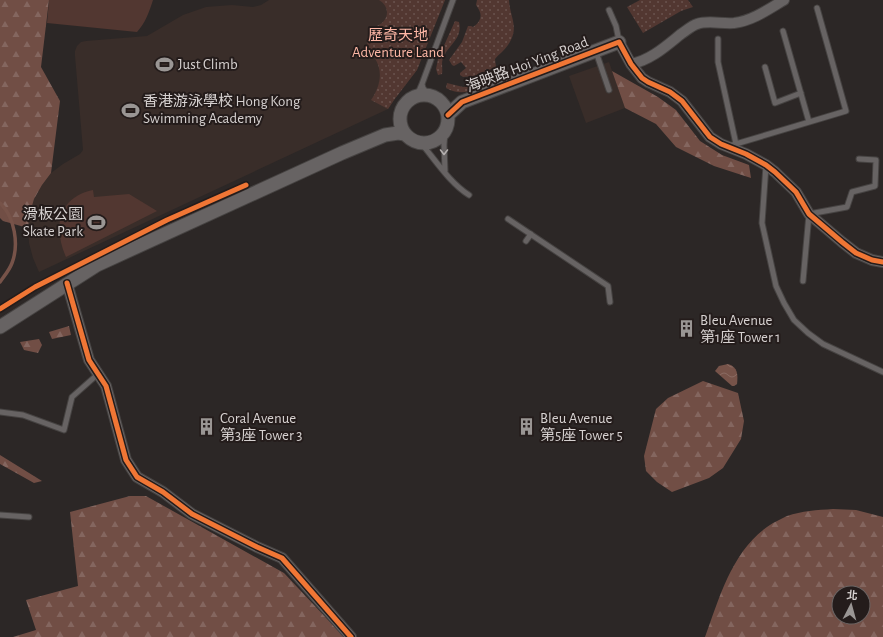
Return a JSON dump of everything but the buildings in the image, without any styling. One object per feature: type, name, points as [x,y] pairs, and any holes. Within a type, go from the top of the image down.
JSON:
[{"type":"street","points":[[631,64],[638,63],[650,57],[686,30],[697,24],[710,22],[733,23],[742,21],[761,14],[784,0]]},
{"type":"street","name":"海映路 Hoi Ying Road","points":[[448,115],[462,102],[619,42]]},
{"type":"street","points":[[619,42],[636,71],[645,80],[670,92],[682,101],[710,137],[715,141],[732,145],[766,165],[796,192],[809,214],[856,253],[872,260],[883,262]]},
{"type":"street","name":"海映路 Hoi Ying Road","points":[[385,135],[400,118],[401,110],[409,100],[420,95],[430,93],[462,102]]},
{"type":"street","points":[[400,118],[401,128],[411,140],[421,144],[435,141],[446,131],[448,115],[445,107],[430,93]]},
{"type":"street","name":"海映路 Hoi Ying Road","points":[[1,325],[97,265],[342,153],[385,135],[398,133],[405,134]]},
{"type":"street","points":[[67,283],[89,360],[106,386],[126,460],[137,477],[163,492],[192,514],[282,558],[351,637]]},
{"type":"lane","points":[[430,93],[453,0]]},
{"type":"lane","points":[[718,38],[718,62],[732,145],[846,111],[817,8]]},
{"type":"lane","points":[[609,10],[616,26],[619,42]]},
{"type":"lane","points":[[783,31],[809,122]]},
{"type":"lane","points":[[596,51],[609,90]]},
{"type":"lane","points":[[765,67],[775,103],[801,93]]},
{"type":"lane","points":[[445,172],[444,145],[446,131]]},
{"type":"lane","points":[[421,144],[445,172],[450,181],[469,195]]},
{"type":"lane","points":[[803,281],[809,214],[847,207],[852,192],[875,186],[876,160],[859,159]]},
{"type":"lane","points":[[766,165],[762,222],[776,286],[784,304],[794,320],[823,344],[883,372]]},
{"type":"lane","points":[[508,219],[608,286],[610,302]]},
{"type":"lane","points":[[526,241],[531,234]]},
{"type":"lane","points":[[0,412],[23,415],[64,430],[72,397],[98,374]]},
{"type":"lane","points":[[0,515],[29,517]]},
{"type":"shaded area","points":[[269,0],[445,0],[417,70],[388,109],[39,272],[29,243],[28,228],[34,199],[51,173],[80,154],[83,150],[75,56],[77,46],[81,42],[86,41],[147,36],[183,15],[206,7],[232,5],[253,7],[261,5]]},
{"type":"shaded area","points":[[609,62],[625,108],[586,123],[569,76]]},
{"type":"green space","points":[[0,0],[49,0],[41,67],[60,101],[51,173],[34,199],[28,228],[3,221],[0,218]]},
{"type":"green space","points":[[49,0],[153,0],[145,21],[137,32],[47,23]]},
{"type":"green space","name":"歷奇天地 Adventure Land","points":[[379,0],[445,0],[417,70],[388,109],[371,100],[379,84],[380,73],[377,62],[369,49],[367,38],[370,31],[385,20],[387,14],[386,8]]},
{"type":"green space","points":[[477,0],[509,0],[514,28],[512,39],[495,59],[496,67],[474,76],[463,77],[460,73],[466,68],[461,62],[454,66],[449,60],[462,42],[468,26],[473,27],[480,20],[480,11],[476,5]]},
{"type":"green space","points":[[640,0],[688,0],[693,7],[681,11],[643,33],[627,7]]},
{"type":"green space","points":[[455,21],[459,22],[459,33],[445,53],[442,62],[442,74],[438,75],[436,69],[438,59]]},
{"type":"green space","points":[[612,71],[658,97],[676,110],[700,141],[722,155],[749,165],[751,178],[714,166],[676,147],[656,124],[625,108]]},
{"type":"green space","points":[[493,78],[494,81],[470,91],[459,92],[446,88],[447,83],[463,87],[476,85]]},
{"type":"green space","name":"滑板公園 Skate Park","points":[[93,190],[94,197],[129,194],[157,211],[66,257],[60,235],[62,215],[72,199]]},
{"type":"green space","points":[[69,326],[71,335],[52,339],[49,332]]},
{"type":"green space","points":[[39,339],[42,345],[38,353],[24,350],[20,342]]},
{"type":"green space","points":[[703,381],[738,393],[744,421],[741,439],[723,468],[709,478],[672,492],[657,482],[646,471],[644,456],[656,409],[668,398]]},
{"type":"green space","points":[[0,455],[42,481],[34,483],[0,464]]},
{"type":"green space","points":[[130,496],[146,496],[284,573],[344,637],[13,637],[36,630],[26,600],[78,586],[70,512]]},
{"type":"green space","points":[[833,509],[856,510],[883,517],[883,637],[705,637],[716,605],[730,574],[748,545],[759,533],[773,523],[793,514]]},
{"type":"water","points":[[728,364],[734,367],[737,372],[737,384],[734,386],[732,386],[715,371],[719,366]]},
{"type":"waterway","points":[[0,203],[5,209],[12,223],[15,240],[12,263],[0,282]]},
{"type":"cycle path","points":[[448,115],[462,102],[619,42],[631,64],[642,78],[670,92],[682,101],[710,137],[721,144],[746,154],[766,165],[796,192],[809,214],[842,242],[856,253],[872,260],[883,262]]},
{"type":"cycle path","points":[[0,309],[35,287],[167,220],[246,185]]},
{"type":"cycle path","points":[[67,283],[89,360],[106,386],[126,460],[137,477],[163,492],[192,514],[282,558],[351,637]]},
{"type":"place","name":"Just Climb","points":[[165,64]]},
{"type":"place","name":"香港游泳學校 Hong Kong Swimming Academy","points":[[130,110]]},
{"type":"place","name":"滑板公園 Skate Park","points":[[96,223]]},
{"type":"place","name":"Bleu Avenue 第1座 Tower 1","points":[[687,329]]},
{"type":"place","name":"Coral Avenue 第3座 Tower 3","points":[[207,427]]},
{"type":"place","name":"Bleu Avenue 第5座 Tower 5","points":[[527,427]]}]
